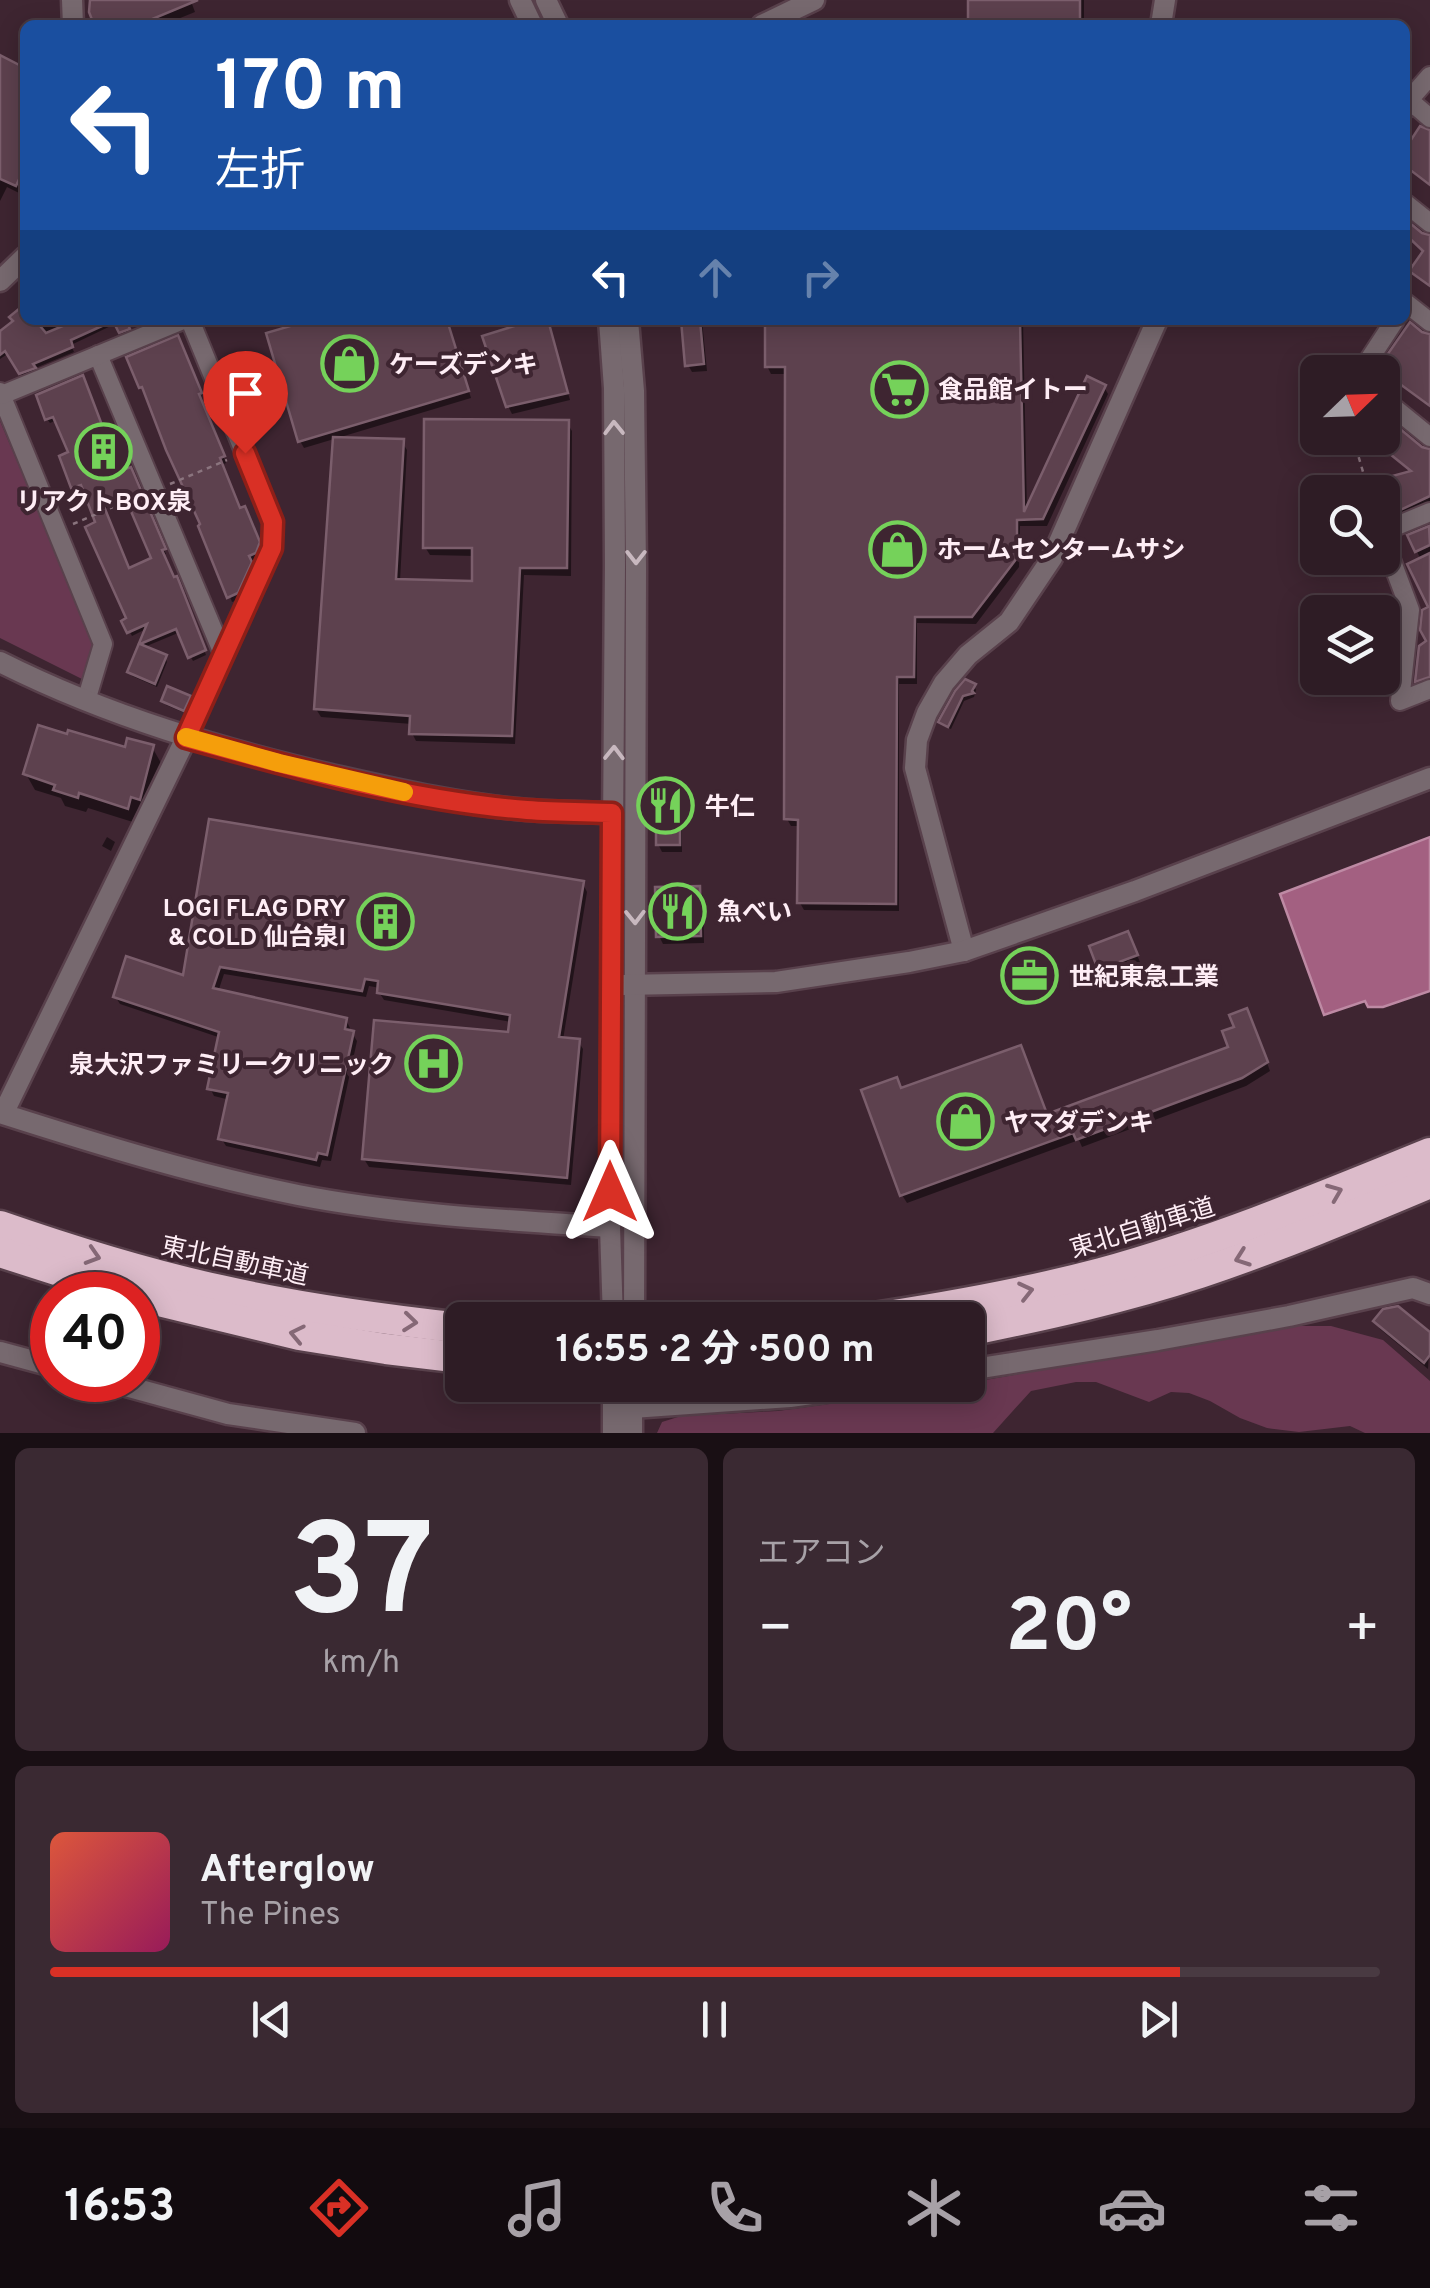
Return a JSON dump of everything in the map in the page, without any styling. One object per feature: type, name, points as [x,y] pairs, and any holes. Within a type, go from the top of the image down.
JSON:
[{"type":"highway","name":"東北自動車道","points":[[967,1302],[1101,1273],[1197,1244],[1430,1153]]},
{"type":"highway","points":[[985,1327],[1113,1299],[1200,1272],[1311,1233],[1430,1183]]},
{"type":"highway","name":"東北自動車道","points":[[0,1226],[144,1271],[221,1290],[387,1320],[445,1326]]},
{"type":"highway","points":[[0,1252],[62,1272]]},
{"type":"highway","points":[[160,1302],[300,1335],[445,1356]]},
{"type":"street","points":[[772,20],[814,0]]},
{"type":"street","points":[[1410,101],[1430,76]]},
{"type":"street","points":[[1410,207],[1430,223]]},
{"type":"street","points":[[0,281],[20,262]]},
{"type":"street","points":[[1410,306],[1430,322]]},
{"type":"street","points":[[86,701],[103,644],[1,394],[174,325]]},
{"type":"street","points":[[189,325],[273,522],[272,548],[186,738],[3,1114],[133,1156],[302,1195],[416,1213],[610,1227]]},
{"type":"street","points":[[609,325],[614,388],[615,546],[610,1227],[621,1302]]},
{"type":"street","points":[[623,1302],[636,985],[634,391],[628,325]]},
{"type":"street","points":[[964,950],[915,768],[917,740],[944,683],[968,655],[1009,622],[1052,558],[1155,325]]},
{"type":"street","points":[[1372,355],[1392,325]]},
{"type":"street","points":[[98,355],[224,656]]},
{"type":"street","points":[[1400,413],[1430,437]]},
{"type":"street","points":[[1400,526],[1430,512]]},
{"type":"street","points":[[1397,575],[1410,610],[1400,701],[1430,689]]},
{"type":"street","points":[[1410,610],[1430,602]]},
{"type":"street","points":[[0,662],[86,701],[186,738],[279,763],[419,795],[527,810],[612,813]]},
{"type":"street","points":[[611,985],[776,982],[964,950],[1135,891],[1430,778]]},
{"type":"street","points":[[985,1367],[1289,1316],[1413,1288],[1430,1294]]},
{"type":"street","points":[[0,1352],[30,1360]]},
{"type":"street","points":[[160,1395],[228,1414],[355,1433]]},
{"type":"street","points":[[612,1433],[621,1402]]},
{"type":"street","points":[[626,1402],[632,1433]]},
{"type":"path","points":[[58,530],[245,453]]},
{"type":"shaded area","points":[[0,421],[97,650],[84,680],[0,638]]},
{"type":"shaded area","points":[[1430,837],[1430,991],[1383,1007],[1368,1007],[1365,1001],[1324,1015],[1280,894]]},
{"type":"shaded area","points":[[1291,1326],[1331,1326],[1383,1340],[1430,1381],[1430,1433],[1365,1433],[1350,1426],[1299,1432],[1267,1428],[1189,1393],[1171,1392],[1149,1402],[1096,1382],[1076,1382],[1031,1391],[993,1433],[657,1433],[662,1422],[681,1416],[778,1411],[844,1402],[985,1402],[985,1380]]},
{"type":"building","points":[[90,0],[198,0],[150,20],[92,20]]},
{"type":"building","points":[[968,0],[1080,0],[1080,20],[968,20]]},
{"type":"building","points":[[0,55],[20,65],[20,177],[16,186],[0,179]]},
{"type":"building","points":[[1420,126],[1430,130],[1430,185],[1410,170],[1410,141]]},
{"type":"building","points":[[1410,223],[1430,235],[1430,286],[1410,272],[1423,251],[1410,239]]},
{"type":"building","points":[[20,308],[20,325],[39,325],[46,333],[65,325],[104,325],[71,340],[73,347],[19,374],[5,351],[0,355],[0,331],[13,321],[9,317]]},
{"type":"building","points":[[1410,322],[1430,334],[1430,406],[1400,384],[1400,355],[1387,355]]},
{"type":"building","points":[[115,325],[128,325],[130,329],[119,333]]},
{"type":"building","points":[[294,325],[449,325],[469,391],[298,442],[266,333]]},
{"type":"building","points":[[518,325],[549,325],[568,393],[506,407],[482,336]]},
{"type":"building","points":[[681,325],[700,325],[704,364],[685,366]]},
{"type":"building","points":[[765,325],[1020,325],[1024,512],[1087,376],[1106,385],[1043,519],[1017,520],[1017,558],[972,617],[915,617],[914,677],[897,677],[896,904],[797,903],[798,820],[784,819],[785,367],[765,367]]},
{"type":"building","points":[[178,335],[225,456],[220,458],[240,508],[245,506],[260,542],[256,553],[249,556],[252,562],[238,593],[227,598],[200,524],[126,357]]},
{"type":"building","points":[[83,375],[105,433],[108,431],[123,470],[131,467],[166,549],[162,550],[174,577],[177,576],[206,650],[188,658],[176,629],[140,644],[167,655],[155,684],[127,672],[147,624],[127,633],[121,621],[126,618],[85,527],[95,522],[81,485],[71,488],[59,456],[68,452],[53,417],[45,420],[36,395]],"holes":[[[124,495],[151,558],[129,568],[103,504]]]},
{"type":"building","points":[[424,419],[569,420],[567,568],[520,568],[512,736],[409,734],[410,716],[314,709],[333,437],[404,439],[396,579],[472,581],[472,548],[423,548]]},
{"type":"building","points":[[1400,429],[1430,449],[1430,496],[1400,510],[1400,475],[1396,475],[1411,471],[1391,455],[1400,455]]},
{"type":"building","points":[[1429,526],[1430,545],[1415,552],[1407,535]]},
{"type":"building","points":[[1430,553],[1430,677],[1415,682],[1419,646],[1426,641],[1420,630],[1422,610],[1428,607],[1407,564]]},
{"type":"building","points":[[965,679],[976,684],[974,693],[963,696],[948,727],[938,722]]},
{"type":"building","points":[[167,686],[191,696],[184,711],[161,701]]},
{"type":"building","points":[[38,725],[125,747],[127,738],[154,745],[140,800],[131,797],[128,809],[79,793],[78,798],[23,774]]},
{"type":"building","points":[[656,782],[680,782],[680,845],[656,845]]},
{"type":"building","points":[[209,819],[584,881],[559,1037],[580,1039],[567,1178],[362,1159],[374,1020],[508,1032],[510,1015],[377,993],[378,981],[365,979],[362,991],[220,967],[213,988],[347,1018],[345,1029],[354,1031],[327,1155],[318,1153],[316,1160],[218,1139],[228,1093],[207,1089],[219,1032],[113,997],[126,956],[183,975]]},
{"type":"building","points":[[700,886],[701,936],[656,937],[655,887]]},
{"type":"building","points":[[1128,931],[1138,955],[1098,970],[1089,946]]},
{"type":"building","points":[[1041,963],[1048,985],[1024,992],[1017,970]]},
{"type":"building","points":[[1247,1008],[1268,1062],[1242,1078],[1076,1140],[1073,1133],[900,1196],[861,1090],[897,1077],[901,1088],[1021,1045],[1047,1114],[1228,1047],[1222,1031],[1234,1027],[1229,1015]]},
{"type":"building","points":[[1398,1306],[1430,1332],[1430,1355],[1424,1363],[1373,1321],[1383,1309]]},
{"type":"slow traffic","points":[[186,737],[404,792]]},
{"type":"place","name":"ケーズデンキ","points":[[350,364]]},
{"type":"place","name":"食品館イトー","points":[[899,389]]},
{"type":"place","name":"リアクトBOX泉","points":[[104,452]]},
{"type":"place","name":"ホームセンタームサシ","points":[[898,549]]},
{"type":"place","name":"牛仁","points":[[666,806]]},
{"type":"place","name":"魚べい","points":[[678,911]]},
{"type":"place","name":"LOGI FLAG DRY & COLD 仙台泉I","points":[[385,921]]},
{"type":"place","name":"世紀東急工業","points":[[1030,976]]},
{"type":"place","name":"泉大沢ファミリークリニック","points":[[433,1064]]},
{"type":"place","name":"ヤマダデンキ","points":[[965,1122]]},
{"type":"route","points":[[245,453],[273,522],[272,548],[186,738],[419,795],[527,810],[612,813],[610,1192]]}]
